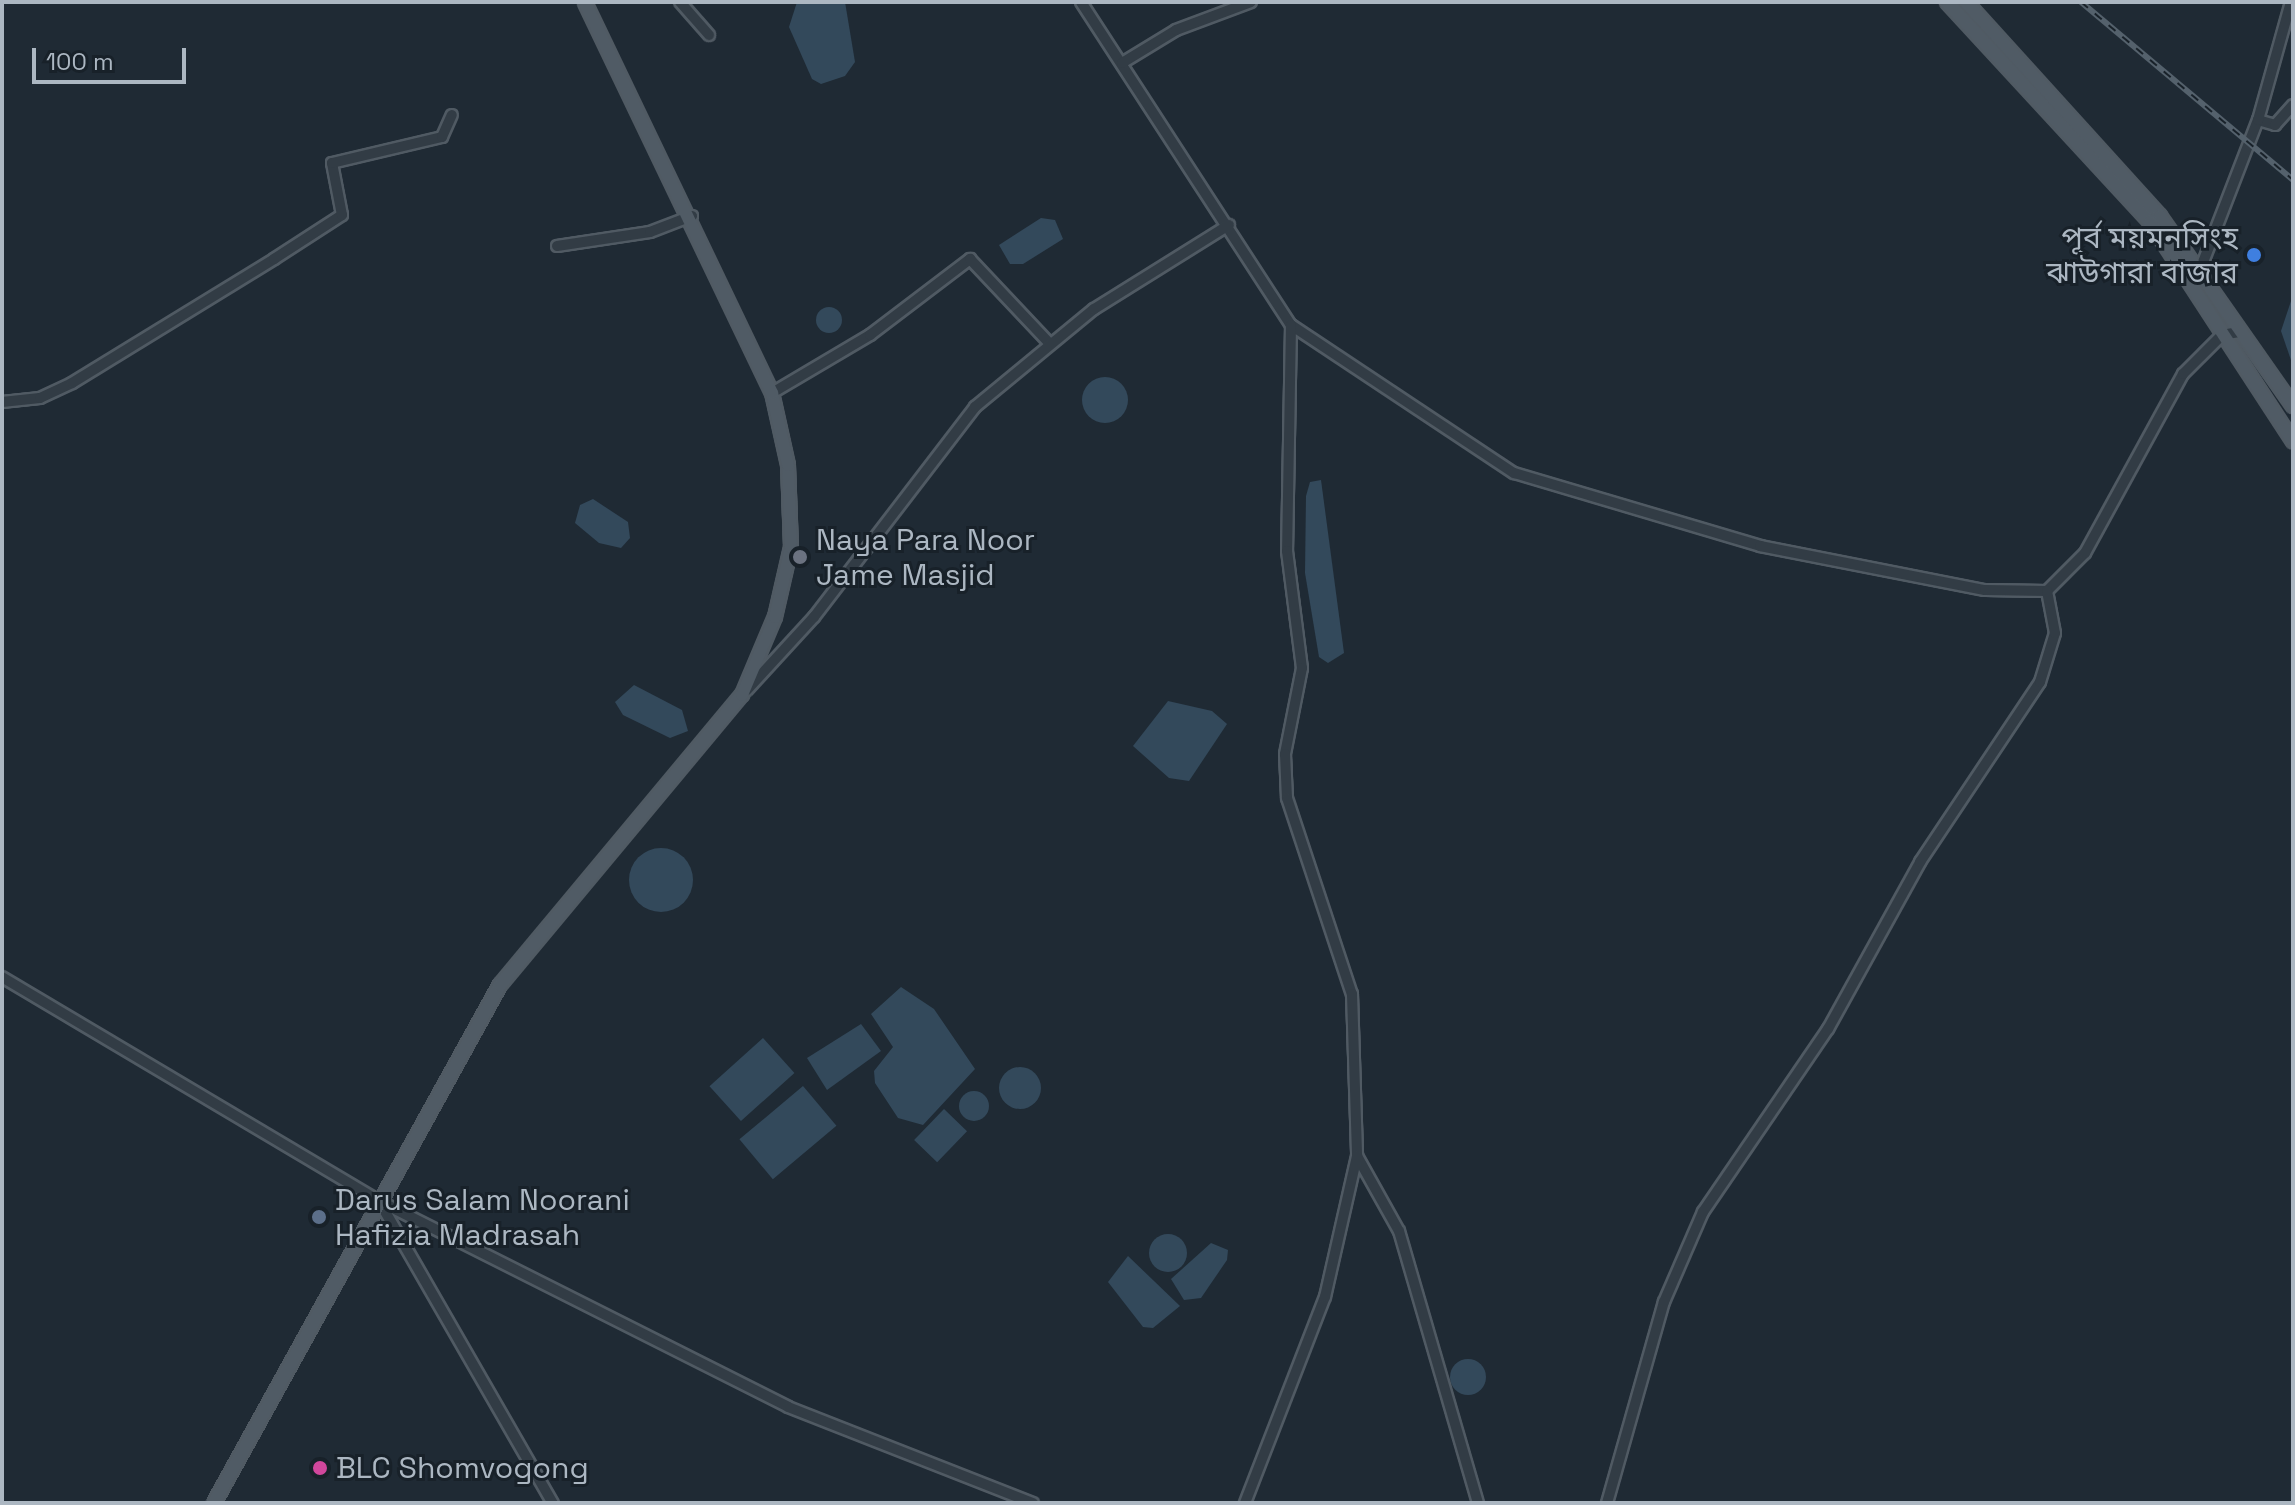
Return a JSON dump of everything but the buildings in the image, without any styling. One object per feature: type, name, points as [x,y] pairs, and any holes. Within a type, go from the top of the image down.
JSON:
[{"type":"main road","points":[[214,1503],[500,985],[742,695],[775,617],[791,547],[788,465],[772,393],[692,216],[585,2]]},
{"type":"main road","points":[[1947,2],[2150,222],[2293,440]]},
{"type":"main road","points":[[1966,2],[2105,149],[2200,270],[2239,332],[2293,406]]},
{"type":"street","points":[[680,2],[709,35]]},
{"type":"street","points":[[1081,2],[1229,225],[1291,325],[1514,473],[1825,561],[2013,594],[2047,591],[2085,553],[2169,394],[2222,335],[2239,332]]},
{"type":"street","points":[[1122,63],[1176,30],[1251,2]]},
{"type":"street","points":[[2200,270],[2258,120],[2291,2]]},
{"type":"street","points":[[2258,120],[2275,125],[2293,105]]},
{"type":"street","points":[[2,402],[40,398],[72,383],[261,267],[342,215],[332,163],[442,137],[452,115]]},
{"type":"street","points":[[557,246],[650,232],[692,216]]},
{"type":"street","points":[[742,695],[814,617],[928,460],[975,407],[1050,344],[1229,225]]},
{"type":"street","points":[[772,393],[870,335],[970,259],[1050,344]]},
{"type":"street","points":[[1245,1503],[1325,1297],[1357,1156],[1352,994],[1284,769],[1302,668],[1287,551],[1291,325]]},
{"type":"street","points":[[1607,1503],[1664,1302],[1703,1212],[1828,1029],[1920,862],[2040,682],[2055,633],[2047,591]]},
{"type":"street","points":[[2,977],[379,1201],[788,1407],[1033,1503]]},
{"type":"street","points":[[1357,1156],[1399,1231],[1478,1503]]},
{"type":"street","points":[[379,1201],[553,1503]]},
{"type":"water","points":[[797,2],[845,2],[855,62],[845,76],[821,84],[812,79],[789,27]]},
{"type":"water","points":[[1041,218],[1055,220],[1063,239],[1023,264],[1010,264],[999,245]]},
{"type":"water","points":[[2293,295],[2293,366],[2281,331]]},
{"type":"water","points":[[829,307],[838,311],[842,320],[838,329],[829,333],[820,329],[816,320],[820,311]]},
{"type":"water","points":[[1105,377],[1121,384],[1128,400],[1121,416],[1105,423],[1089,416],[1082,400],[1089,384]]},
{"type":"water","points":[[1321,480],[1344,653],[1328,663],[1319,657],[1305,573],[1306,496],[1310,482]]},
{"type":"water","points":[[593,499],[628,522],[630,538],[621,548],[599,543],[575,523],[580,505]]},
{"type":"water","points":[[634,685],[682,710],[688,731],[670,738],[623,715],[615,702]]},
{"type":"water","points":[[1168,701],[1212,711],[1227,724],[1189,781],[1169,778],[1133,746]]},
{"type":"water","points":[[661,848],[679,854],[687,862],[693,880],[687,898],[679,906],[661,912],[643,906],[635,898],[629,880],[635,862],[643,854]]},
{"type":"water","points":[[901,987],[934,1009],[975,1069],[923,1125],[898,1118],[875,1083],[874,1071],[893,1047],[871,1014]]},
{"type":"water","points":[[861,1024],[881,1051],[827,1090],[807,1058]]},
{"type":"water","points":[[763,1038],[794,1073],[741,1121],[709,1086]]},
{"type":"water","points":[[1020,1067],[1035,1073],[1041,1088],[1035,1103],[1020,1109],[1005,1103],[999,1088],[1005,1073]]},
{"type":"water","points":[[803,1086],[836,1126],[773,1179],[739,1139]]},
{"type":"water","points":[[974,1091],[985,1095],[989,1106],[985,1117],[974,1121],[963,1117],[959,1106],[963,1095]]},
{"type":"water","points":[[944,1109],[967,1131],[937,1162],[914,1140]]},
{"type":"water","points":[[1168,1234],[1182,1239],[1187,1253],[1182,1267],[1168,1272],[1154,1267],[1149,1253],[1154,1239]]},
{"type":"water","points":[[1211,1243],[1228,1250],[1227,1260],[1201,1298],[1184,1300],[1171,1279]]},
{"type":"water","points":[[1128,1256],[1180,1306],[1153,1328],[1143,1327],[1108,1282]]},
{"type":"water","points":[[1468,1359],[1481,1364],[1486,1377],[1481,1390],[1468,1395],[1455,1390],[1450,1377],[1455,1364]]},
{"type":"railway","points":[[2081,2],[2293,180]]},
{"type":"place","name":"পূর্ব ময়মনসিংহ ঝাউগারা বাজার","points":[[2254,255]]},
{"type":"place","name":"Naya Para Noor Jame Masjid","points":[[800,557]]},
{"type":"place","name":"Darus Salam Noorani Hafizia Madrasah","points":[[319,1217]]},
{"type":"place","name":"BLC Shomvogong","points":[[320,1468]]}]
